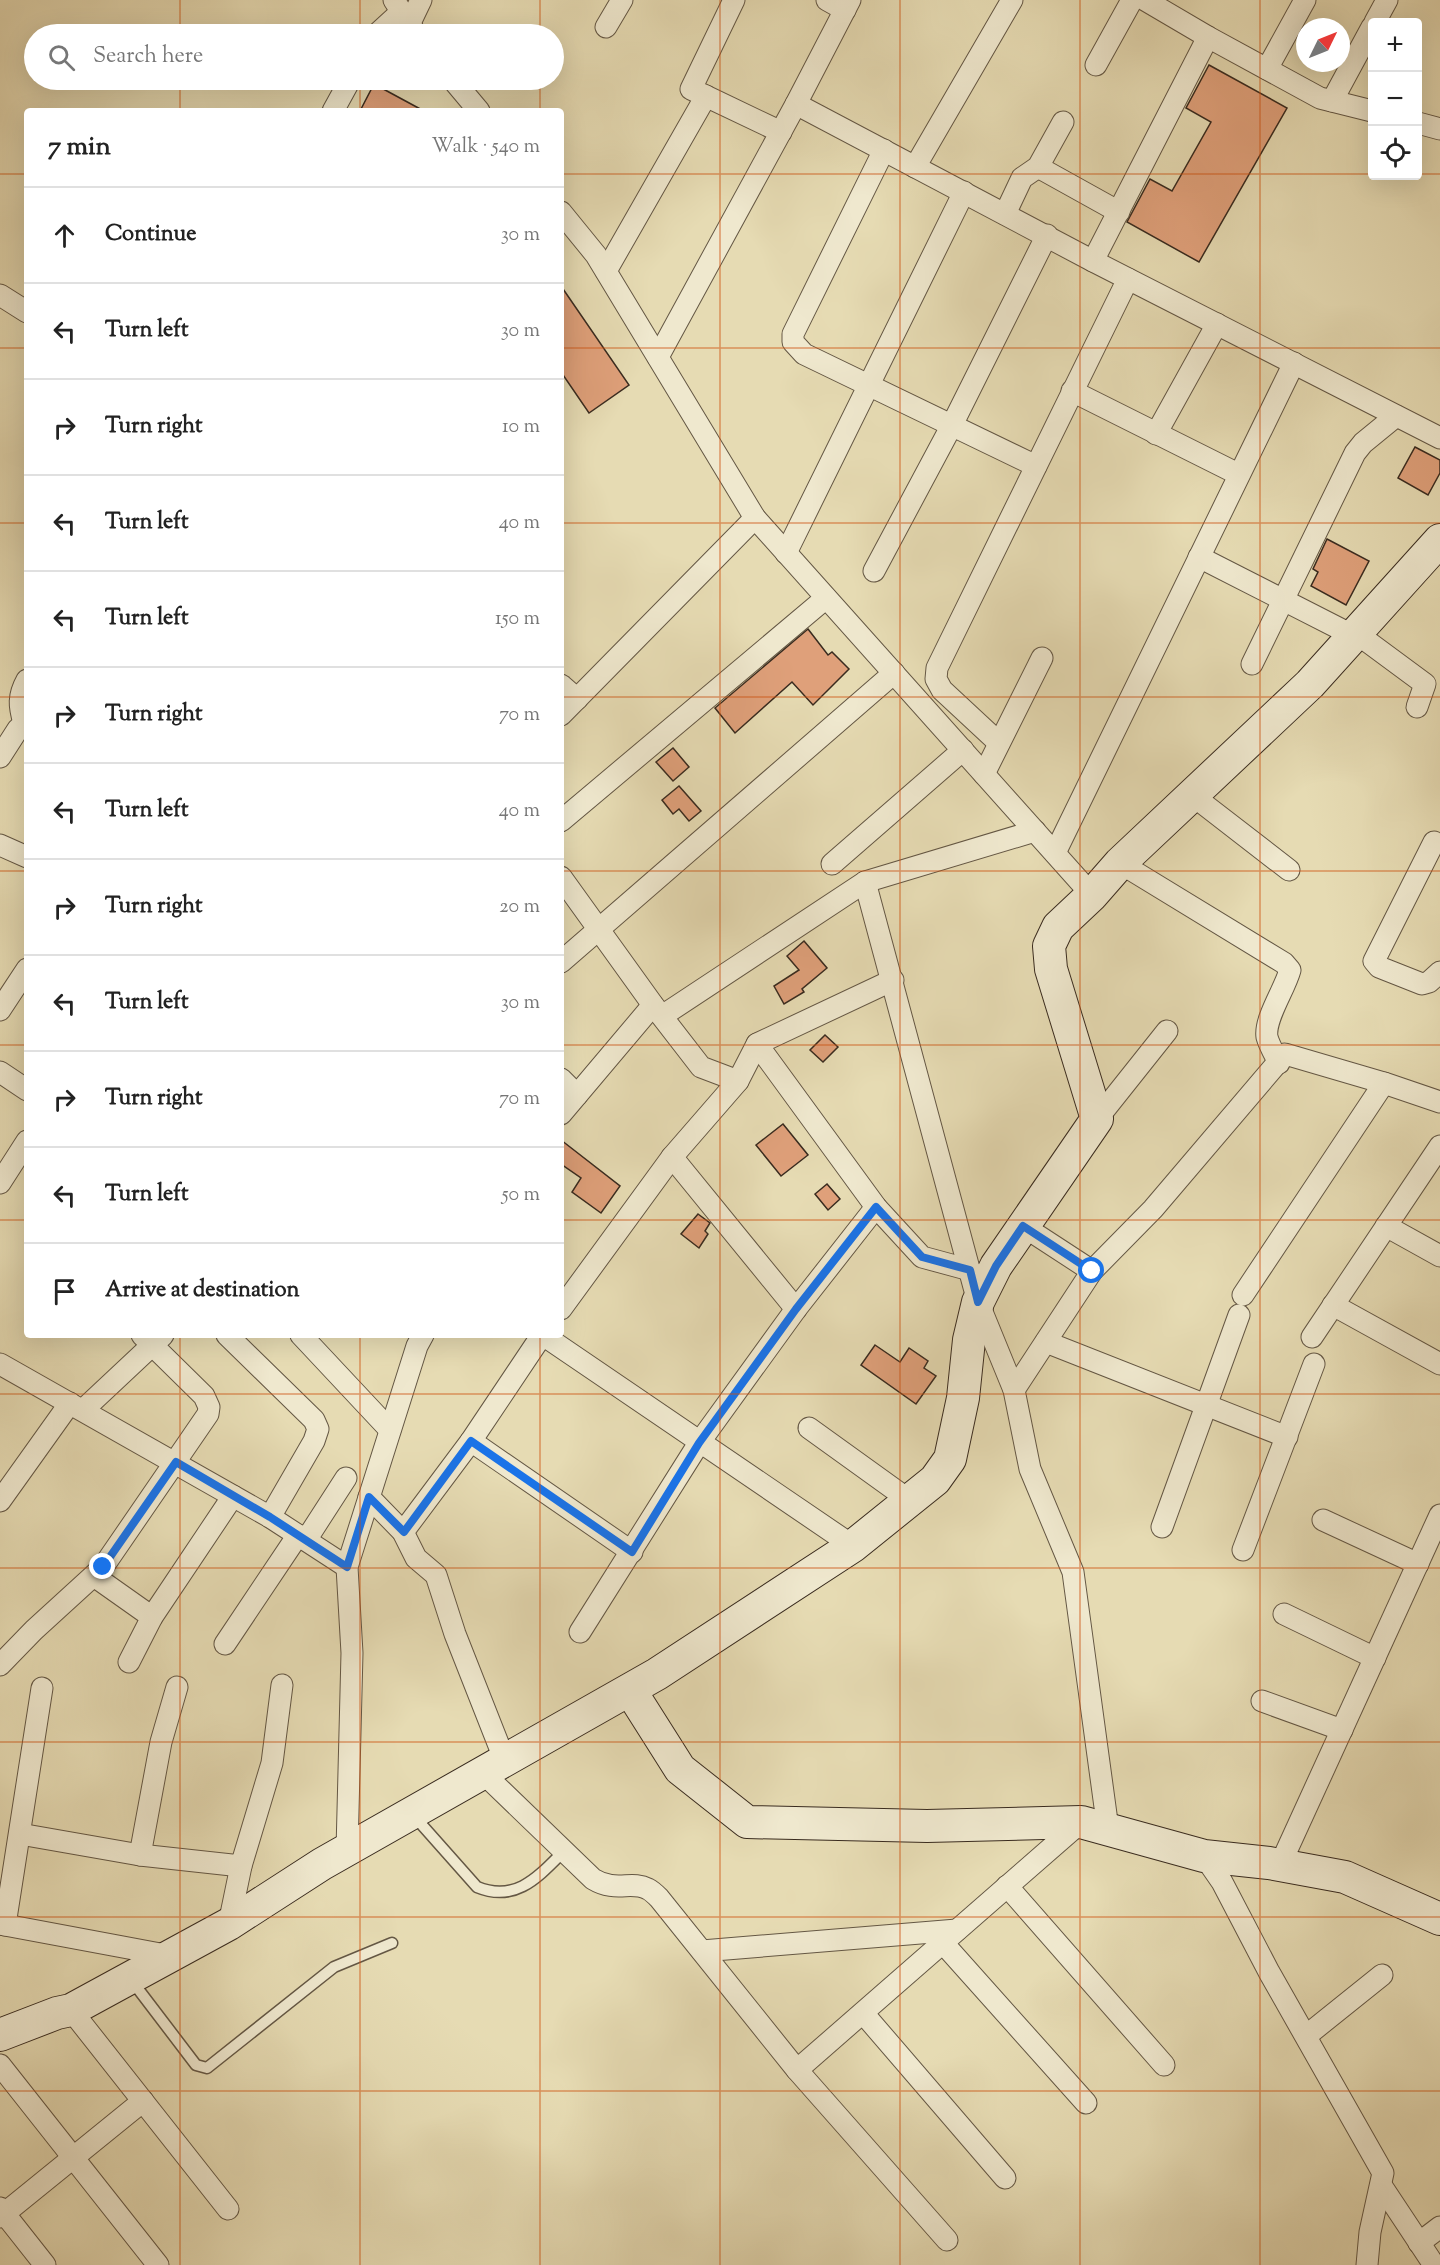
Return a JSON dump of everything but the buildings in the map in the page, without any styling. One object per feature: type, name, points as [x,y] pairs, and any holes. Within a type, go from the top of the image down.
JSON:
[{"type":"street","points":[[405,18],[421,0]]},
{"type":"street","points":[[606,27],[622,0]]},
{"type":"street","points":[[734,0],[691,89],[781,132]]},
{"type":"street","points":[[915,166],[1012,0]]},
{"type":"street","points":[[1096,65],[1132,0]]},
{"type":"street","points":[[1145,0],[1320,98],[1368,110]]},
{"type":"street","points":[[1267,69],[1305,0]]},
{"type":"street","points":[[1377,18],[1387,0]]},
{"type":"street","points":[[658,357],[796,104],[840,3]]},
{"type":"street","points":[[1332,101],[1368,34]]},
{"type":"street","points":[[1093,261],[1208,37]]},
{"type":"street","points":[[335,108],[345,90]]},
{"type":"street","points":[[461,90],[476,108]]},
{"type":"street","points":[[606,271],[706,96]]},
{"type":"street","points":[[796,104],[1093,261],[1440,438]]},
{"type":"street","points":[[1005,214],[1022,178],[1038,167],[1063,122]]},
{"type":"street","points":[[1422,124],[1440,129]]},
{"type":"street","points":[[884,150],[793,334],[793,342],[804,354],[1035,466]]},
{"type":"street","points":[[1038,167],[1119,212]]},
{"type":"street","points":[[786,553],[964,192]]},
{"type":"street","points":[[564,216],[596,255],[755,518],[1092,895]]},
{"type":"street","points":[[874,571],[952,425],[1047,235]]},
{"type":"street","points":[[999,743],[942,690],[936,679],[937,668],[1128,279]]},
{"type":"street","points":[[0,295],[24,310]]},
{"type":"street","points":[[1156,434],[1217,324]]},
{"type":"street","points":[[1054,853],[1294,363]]},
{"type":"street","points":[[1072,392],[1238,474]]},
{"type":"street","points":[[1252,664],[1355,453],[1363,443],[1396,416]]},
{"type":"street","points":[[564,706],[569,692],[755,518]]},
{"type":"street","points":[[1097,1119],[1051,969],[1049,946],[1058,927],[1092,895],[1120,863],[1310,684],[1440,540]]},
{"type":"street","points":[[1199,557],[1355,635],[1425,684],[1417,706]]},
{"type":"street","points":[[564,818],[826,598]]},
{"type":"street","points":[[984,774],[1042,658]]},
{"type":"street","points":[[564,959],[894,674]]},
{"type":"street","points":[[24,687],[19,698],[19,707],[24,720]]},
{"type":"street","points":[[0,757],[24,724]]},
{"type":"street","points":[[832,864],[963,750]]},
{"type":"street","points":[[1192,795],[1289,870]]},
{"type":"street","points":[[564,1110],[657,1010],[866,882],[1035,831]]},
{"type":"street","points":[[1434,842],[1374,961],[1379,968],[1422,984],[1429,982],[1440,972]]},
{"type":"street","points":[[0,845],[24,856]]},
{"type":"street","points":[[1120,863],[1284,963],[1290,970],[1286,985],[1266,1025],[1267,1039],[1279,1063]]},
{"type":"street","points":[[564,881],[701,1067],[738,1081]]},
{"type":"street","points":[[866,882],[978,1302],[1014,1390],[1030,1469],[1076,1584],[1095,1825]]},
{"type":"street","points":[[0,1010],[24,979]]},
{"type":"street","points":[[564,1305],[672,1157],[738,1081],[757,1044],[893,981]]},
{"type":"street","points":[[0,2035],[57,2013],[71,2010],[230,1924],[347,1850],[657,1674],[853,1546],[935,1480],[950,1459],[963,1398],[969,1340],[978,1302],[996,1266],[1097,1119],[1167,1031]]},
{"type":"street","points":[[757,1044],[876,1207],[922,1257],[970,1270]]},
{"type":"street","points":[[1014,1390],[1092,1271],[1153,1209],[1285,1054],[1440,1102]]},
{"type":"street","points":[[0,1072],[24,1088]]},
{"type":"street","points":[[564,1082],[577,1095]]},
{"type":"street","points":[[1162,1527],[1241,1305],[1384,1083]]},
{"type":"street","points":[[1312,1336],[1440,1146]]},
{"type":"street","points":[[0,1183],[24,1147]]},
{"type":"street","points":[[672,1157],[796,1309]]},
{"type":"street","points":[[580,1632],[699,1443],[796,1309],[876,1207]]},
{"type":"street","points":[[1023,1226],[1092,1271]]},
{"type":"street","points":[[1386,1226],[1440,1256]]},
{"type":"street","points":[[1333,1305],[1440,1364]]},
{"type":"street","points":[[0,1501],[76,1406],[153,1338],[204,1396],[209,1407],[208,1414],[103,1567],[34,1630],[0,1665]]},
{"type":"street","points":[[230,1338],[314,1420],[318,1429],[314,1441],[270,1517]]},
{"type":"street","points":[[304,1338],[390,1430]]},
{"type":"street","points":[[347,1850],[352,1653],[347,1567],[421,1338]]},
{"type":"street","points":[[404,1532],[471,1441],[541,1338]]},
{"type":"street","points":[[547,1338],[853,1546]]},
{"type":"street","points":[[1046,1342],[1287,1437]]},
{"type":"street","points":[[0,1364],[176,1462],[270,1517],[347,1567]]},
{"type":"street","points":[[1243,1550],[1314,1364]]},
{"type":"street","points":[[809,1428],[909,1500]]},
{"type":"street","points":[[471,1441],[632,1552]]},
{"type":"street","points":[[225,1644],[346,1478]]},
{"type":"street","points":[[129,1662],[152,1617],[233,1496]]},
{"type":"street","points":[[369,1497],[404,1532],[416,1558],[436,1575],[494,1767],[564,1851],[601,1884],[613,1887],[637,1886],[649,1889],[659,1898],[797,2070],[947,2240]]},
{"type":"street","points":[[1280,1865],[1440,1515]]},
{"type":"street","points":[[1323,1520],[1418,1563]]},
{"type":"street","points":[[94,1576],[152,1617]]},
{"type":"street","points":[[1284,1614],[1375,1658]]},
{"type":"street","points":[[230,1924],[241,1866],[272,1762],[282,1685]]},
{"type":"street","points":[[140,1855],[161,1742],[177,1687]]},
{"type":"street","points":[[42,1688],[20,1834],[3,1924],[171,1956]]},
{"type":"street","points":[[630,1690],[680,1769],[747,1822],[927,1827],[1095,1825],[1204,1856],[1280,1865],[1345,1877],[1440,1919]]},
{"type":"street","points":[[1262,1701],[1342,1730]]},
{"type":"street","points":[[797,2070],[1007,1886],[1095,1825]]},
{"type":"street","points":[[20,1834],[140,1855],[241,1866]]},
{"type":"street","points":[[1204,1856],[1222,1882],[1383,2173],[1370,2232],[1367,2265]]},
{"type":"street","points":[[1007,1886],[1164,2065]]},
{"type":"street","points":[[702,1951],[950,1936]]},
{"type":"street","points":[[950,1936],[1086,2103]]},
{"type":"street","points":[[1306,2036],[1382,1974]]},
{"type":"street","points":[[71,2010],[228,2209]]},
{"type":"street","points":[[863,2013],[1005,2178]]},
{"type":"street","points":[[0,2065],[158,2265]]},
{"type":"street","points":[[45,2265],[1,2213],[74,2158],[142,2101]]},
{"type":"street","points":[[1381,2185],[1434,2265]]},
{"type":"street","points":[[1419,2242],[1440,2227]]},
{"type":"lane","points":[[412,1813],[477,1887],[490,1893],[505,1893],[524,1886],[540,1875],[564,1851]]},
{"type":"lane","points":[[130,1978],[196,2065],[207,2068],[334,1967],[392,1943]]},
{"type":"route","points":[[103,1567],[176,1462],[270,1517],[347,1567],[369,1497],[404,1532],[471,1441],[632,1552],[699,1443],[796,1309],[876,1207],[922,1257],[970,1270],[978,1302],[996,1266],[1023,1226],[1092,1271]]}]
